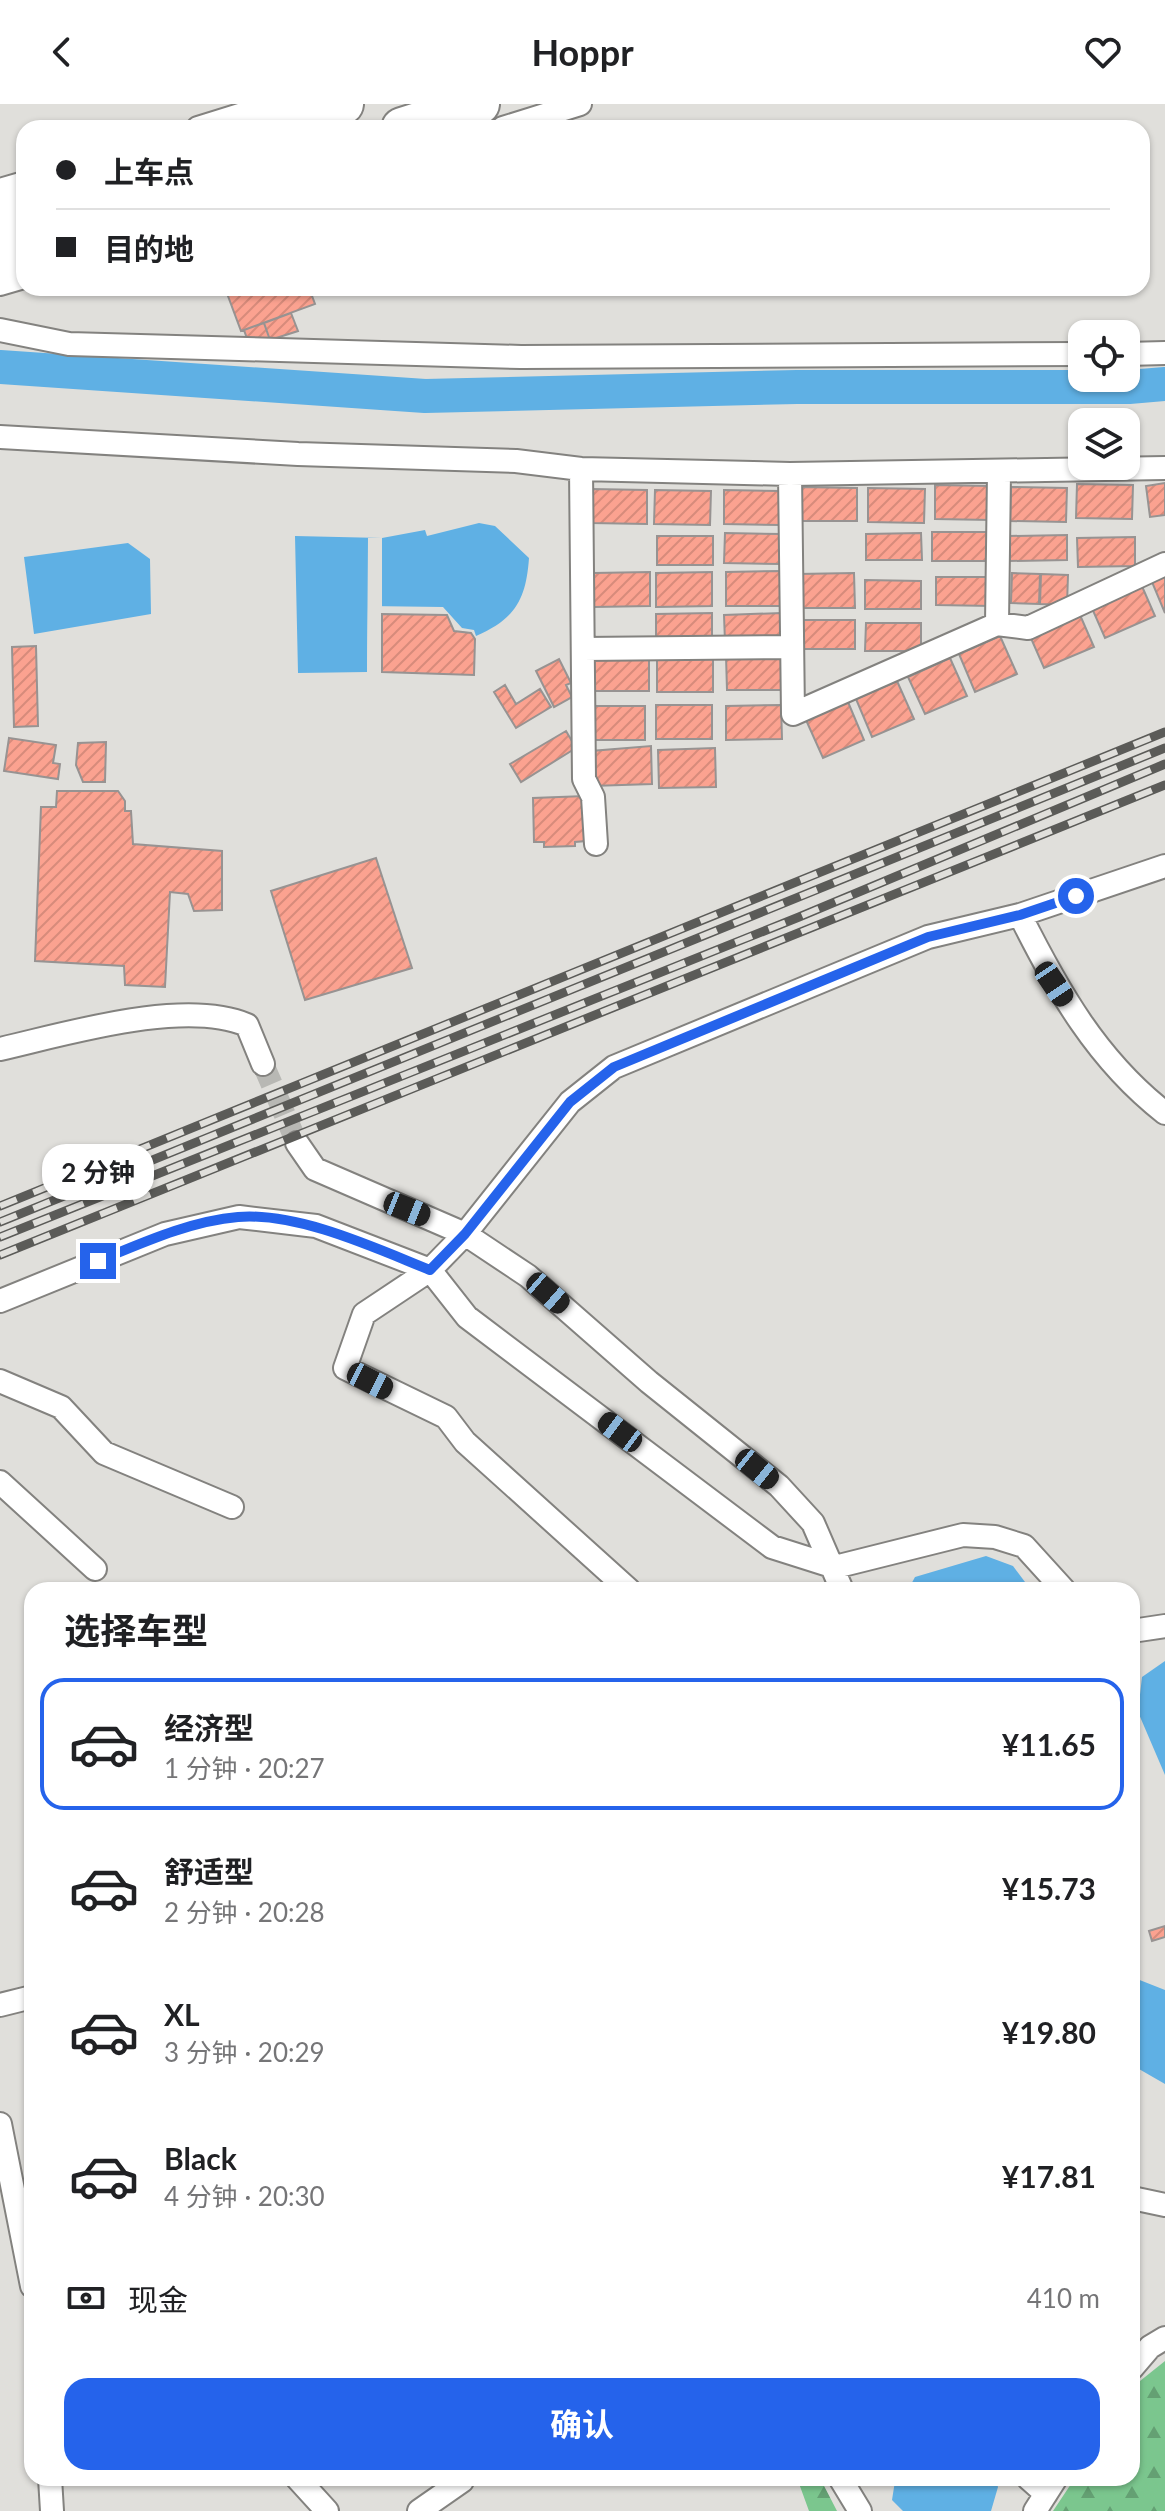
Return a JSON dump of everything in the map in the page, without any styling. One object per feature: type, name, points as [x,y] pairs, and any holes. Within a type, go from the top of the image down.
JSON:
[{"type":"highway","points":[[293,120],[343,104]]},
{"type":"highway","points":[[428,120],[479,104]]},
{"type":"street","points":[[224,120],[275,104]]},
{"type":"street","points":[[529,120],[580,104]]},
{"type":"street","points":[[0,330],[69,344],[521,357],[1068,354]]},
{"type":"street","points":[[1140,354],[1165,353]]},
{"type":"street","points":[[0,437],[298,454],[516,461],[581,469],[790,474],[1165,468]]},
{"type":"street","points":[[581,469],[584,779],[593,797],[596,844]]},
{"type":"street","points":[[997,624],[999,473]]},
{"type":"street","points":[[790,474],[793,714],[997,624],[1028,628],[1165,564]]},
{"type":"street","points":[[583,649],[792,647]]},
{"type":"street","points":[[620,1582],[465,1442],[446,1417],[345,1368],[364,1314],[430,1270],[465,1234],[570,1102],[614,1067],[928,937],[1020,915],[1165,866]]},
{"type":"street","points":[[1020,915],[1054,984],[1099,1052],[1133,1088],[1165,1113]]},
{"type":"street","points":[[0,1049],[101,1026],[187,1015],[225,1016],[247,1025],[263,1064]]},
{"type":"street","points":[[297,1143],[315,1169],[465,1234],[528,1276],[649,1382],[779,1486],[813,1523],[840,1582]]},
{"type":"street","points":[[0,1301],[165,1234],[239,1217],[316,1226],[430,1270],[467,1317],[772,1547],[835,1567],[963,1535],[995,1537],[1024,1546],[1057,1582]]},
{"type":"street","points":[[0,1381],[61,1407],[104,1453],[232,1507]]},
{"type":"street","points":[[0,1482],[95,1569]]},
{"type":"street","points":[[1140,1630],[1165,1626]]},
{"type":"street","points":[[0,2005],[24,1999]]},
{"type":"street","points":[[0,2124],[24,2246]]},
{"type":"street","points":[[1140,2200],[1165,2205]]},
{"type":"street","points":[[1140,2359],[1150,2347],[1165,2338]]},
{"type":"street","points":[[50,2486],[52,2511]]},
{"type":"street","points":[[304,2486],[327,2511]]},
{"type":"street","points":[[419,2511],[455,2486]]},
{"type":"street","points":[[845,2486],[860,2511]]},
{"type":"green space","points":[[1165,2361],[1165,2511],[1053,2511],[1070,2486],[1140,2486],[1140,2381]]},
{"type":"green space","points":[[800,2486],[824,2486],[837,2511],[809,2511]]},
{"type":"water","points":[[479,523],[495,526],[529,558],[521,597],[500,623],[476,636],[474,630],[462,628],[443,607],[368,606],[367,672],[298,673],[295,536],[382,538],[425,530],[427,536]]},
{"type":"water","points":[[128,543],[150,559],[151,614],[34,634],[24,557]]},
{"type":"water","points":[[986,1556],[1013,1566],[1025,1582],[912,1582],[915,1577]]},
{"type":"water","points":[[1165,1661],[1165,1775],[1140,1717],[1142,1677]]},
{"type":"water","points":[[1140,1980],[1165,1990],[1165,2084],[1140,2070]]},
{"type":"water","points":[[894,2486],[998,2487],[991,2511],[903,2511],[892,2500]]},
{"type":"pier","points":[[368,538],[382,538],[382,610],[372,610],[371,672],[367,672]]},
{"type":"building","points":[[228,296],[312,296],[315,304],[241,331]]},
{"type":"building","points":[[291,313],[298,331],[270,340],[264,323]]},
{"type":"building","points":[[264,323],[270,340],[249,344],[244,330]]},
{"type":"building","points":[[1165,483],[1165,515],[1150,517],[1146,486]]},
{"type":"building","points":[[1077,484],[1133,485],[1132,519],[1076,518]]},
{"type":"building","points":[[935,485],[991,486],[991,520],[935,519]]},
{"type":"building","points":[[801,487],[857,488],[857,521],[801,521]]},
{"type":"building","points":[[1011,487],[1067,488],[1066,522],[1010,521]]},
{"type":"building","points":[[868,488],[925,489],[924,523],[868,522]]},
{"type":"building","points":[[591,489],[647,490],[647,524],[591,523]]},
{"type":"building","points":[[655,490],[711,491],[710,525],[654,524]]},
{"type":"building","points":[[724,490],[780,491],[780,525],[724,524]]},
{"type":"building","points":[[932,532],[988,532],[988,561],[932,561]]},
{"type":"building","points":[[725,533],[781,534],[780,564],[724,563]]},
{"type":"building","points":[[921,533],[922,560],[866,560],[866,534]]},
{"type":"building","points":[[1067,535],[1067,560],[1010,561],[1010,536]]},
{"type":"building","points":[[657,536],[713,536],[713,565],[657,565]]},
{"type":"building","points":[[1135,537],[1135,566],[1078,567],[1077,538]]},
{"type":"building","points":[[782,571],[782,606],[726,606],[726,572]]},
{"type":"building","points":[[650,572],[650,606],[594,607],[594,573]]},
{"type":"building","points":[[712,572],[712,606],[656,607],[656,573]]},
{"type":"building","points":[[854,573],[855,608],[799,608],[798,574]]},
{"type":"building","points":[[1012,573],[1040,574],[1039,604],[1011,603]]},
{"type":"building","points":[[1041,574],[1068,575],[1067,605],[1040,604]]},
{"type":"building","points":[[1165,576],[1165,613],[1152,582]]},
{"type":"building","points":[[936,577],[992,577],[992,606],[936,605]]},
{"type":"building","points":[[865,580],[921,581],[921,609],[865,609]]},
{"type":"building","points":[[1141,584],[1155,616],[1105,638],[1091,606]]},
{"type":"building","points":[[712,613],[712,648],[656,648],[656,614]]},
{"type":"building","points":[[781,613],[782,641],[725,642],[724,615]]},
{"type":"building","points":[[382,614],[447,615],[454,631],[471,633],[475,639],[474,675],[382,672]]},
{"type":"building","points":[[1080,615],[1094,647],[1044,668],[1030,636]]},
{"type":"building","points":[[799,620],[855,620],[855,649],[799,649]]},
{"type":"building","points":[[866,623],[921,623],[921,651],[865,651]]},
{"type":"building","points":[[1000,636],[1017,674],[975,692],[959,654]]},
{"type":"building","points":[[36,646],[38,726],[14,727],[12,647]]},
{"type":"building","points":[[726,656],[782,656],[783,690],[727,690]]},
{"type":"building","points":[[592,657],[649,657],[649,691],[593,691]]},
{"type":"building","points":[[713,657],[713,692],[657,692],[657,658]]},
{"type":"building","points":[[950,658],[967,696],[925,714],[908,677]]},
{"type":"building","points":[[559,659],[571,683],[566,685],[572,697],[554,707],[536,671]]},
{"type":"building","points":[[897,681],[914,719],[872,737],[856,699]]},
{"type":"building","points":[[505,685],[516,704],[540,689],[551,707],[516,728],[494,692]]},
{"type":"building","points":[[848,702],[864,740],[823,758],[806,720]]},
{"type":"building","points":[[656,705],[712,705],[712,739],[656,739]]},
{"type":"building","points":[[781,705],[782,739],[726,740],[726,706]]},
{"type":"building","points":[[589,706],[645,706],[645,740],[589,740]]},
{"type":"building","points":[[566,731],[576,748],[521,782],[510,764]]},
{"type":"building","points":[[9,738],[56,745],[53,763],[60,764],[58,779],[4,771]]},
{"type":"building","points":[[106,742],[105,782],[83,782],[76,765],[78,743]]},
{"type":"building","points":[[651,746],[652,784],[592,786],[591,751]]},
{"type":"building","points":[[715,748],[716,787],[659,788],[658,750]]},
{"type":"building","points":[[57,791],[118,791],[125,801],[125,811],[131,811],[133,844],[222,851],[222,910],[194,911],[188,894],[170,892],[165,987],[125,985],[124,966],[35,961],[41,807],[56,807]]},
{"type":"building","points":[[585,796],[586,841],[575,842],[575,846],[544,847],[544,842],[534,842],[533,798]]},
{"type":"building","points":[[376,858],[412,968],[305,1000],[271,891]]},
{"type":"building","points":[[1165,1926],[1165,1937],[1152,1941],[1149,1931]]},
{"type":"waterway","points":[[0,367],[425,396],[797,387],[1129,387],[1165,384]]},
{"type":"tunnel","points":[[263,1064],[297,1143]]},
{"type":"railway","points":[[0,1206],[1165,732]]},
{"type":"railway","points":[[0,1222],[1165,748]]},
{"type":"railway","points":[[0,1237],[799,917],[1165,764]]},
{"type":"railway","points":[[0,1255],[1165,785]]},
{"type":"route","points":[[98,1261],[165,1234],[239,1217],[316,1226],[430,1270],[465,1234],[570,1102],[614,1067],[928,937],[1020,915],[1076,896]]}]
